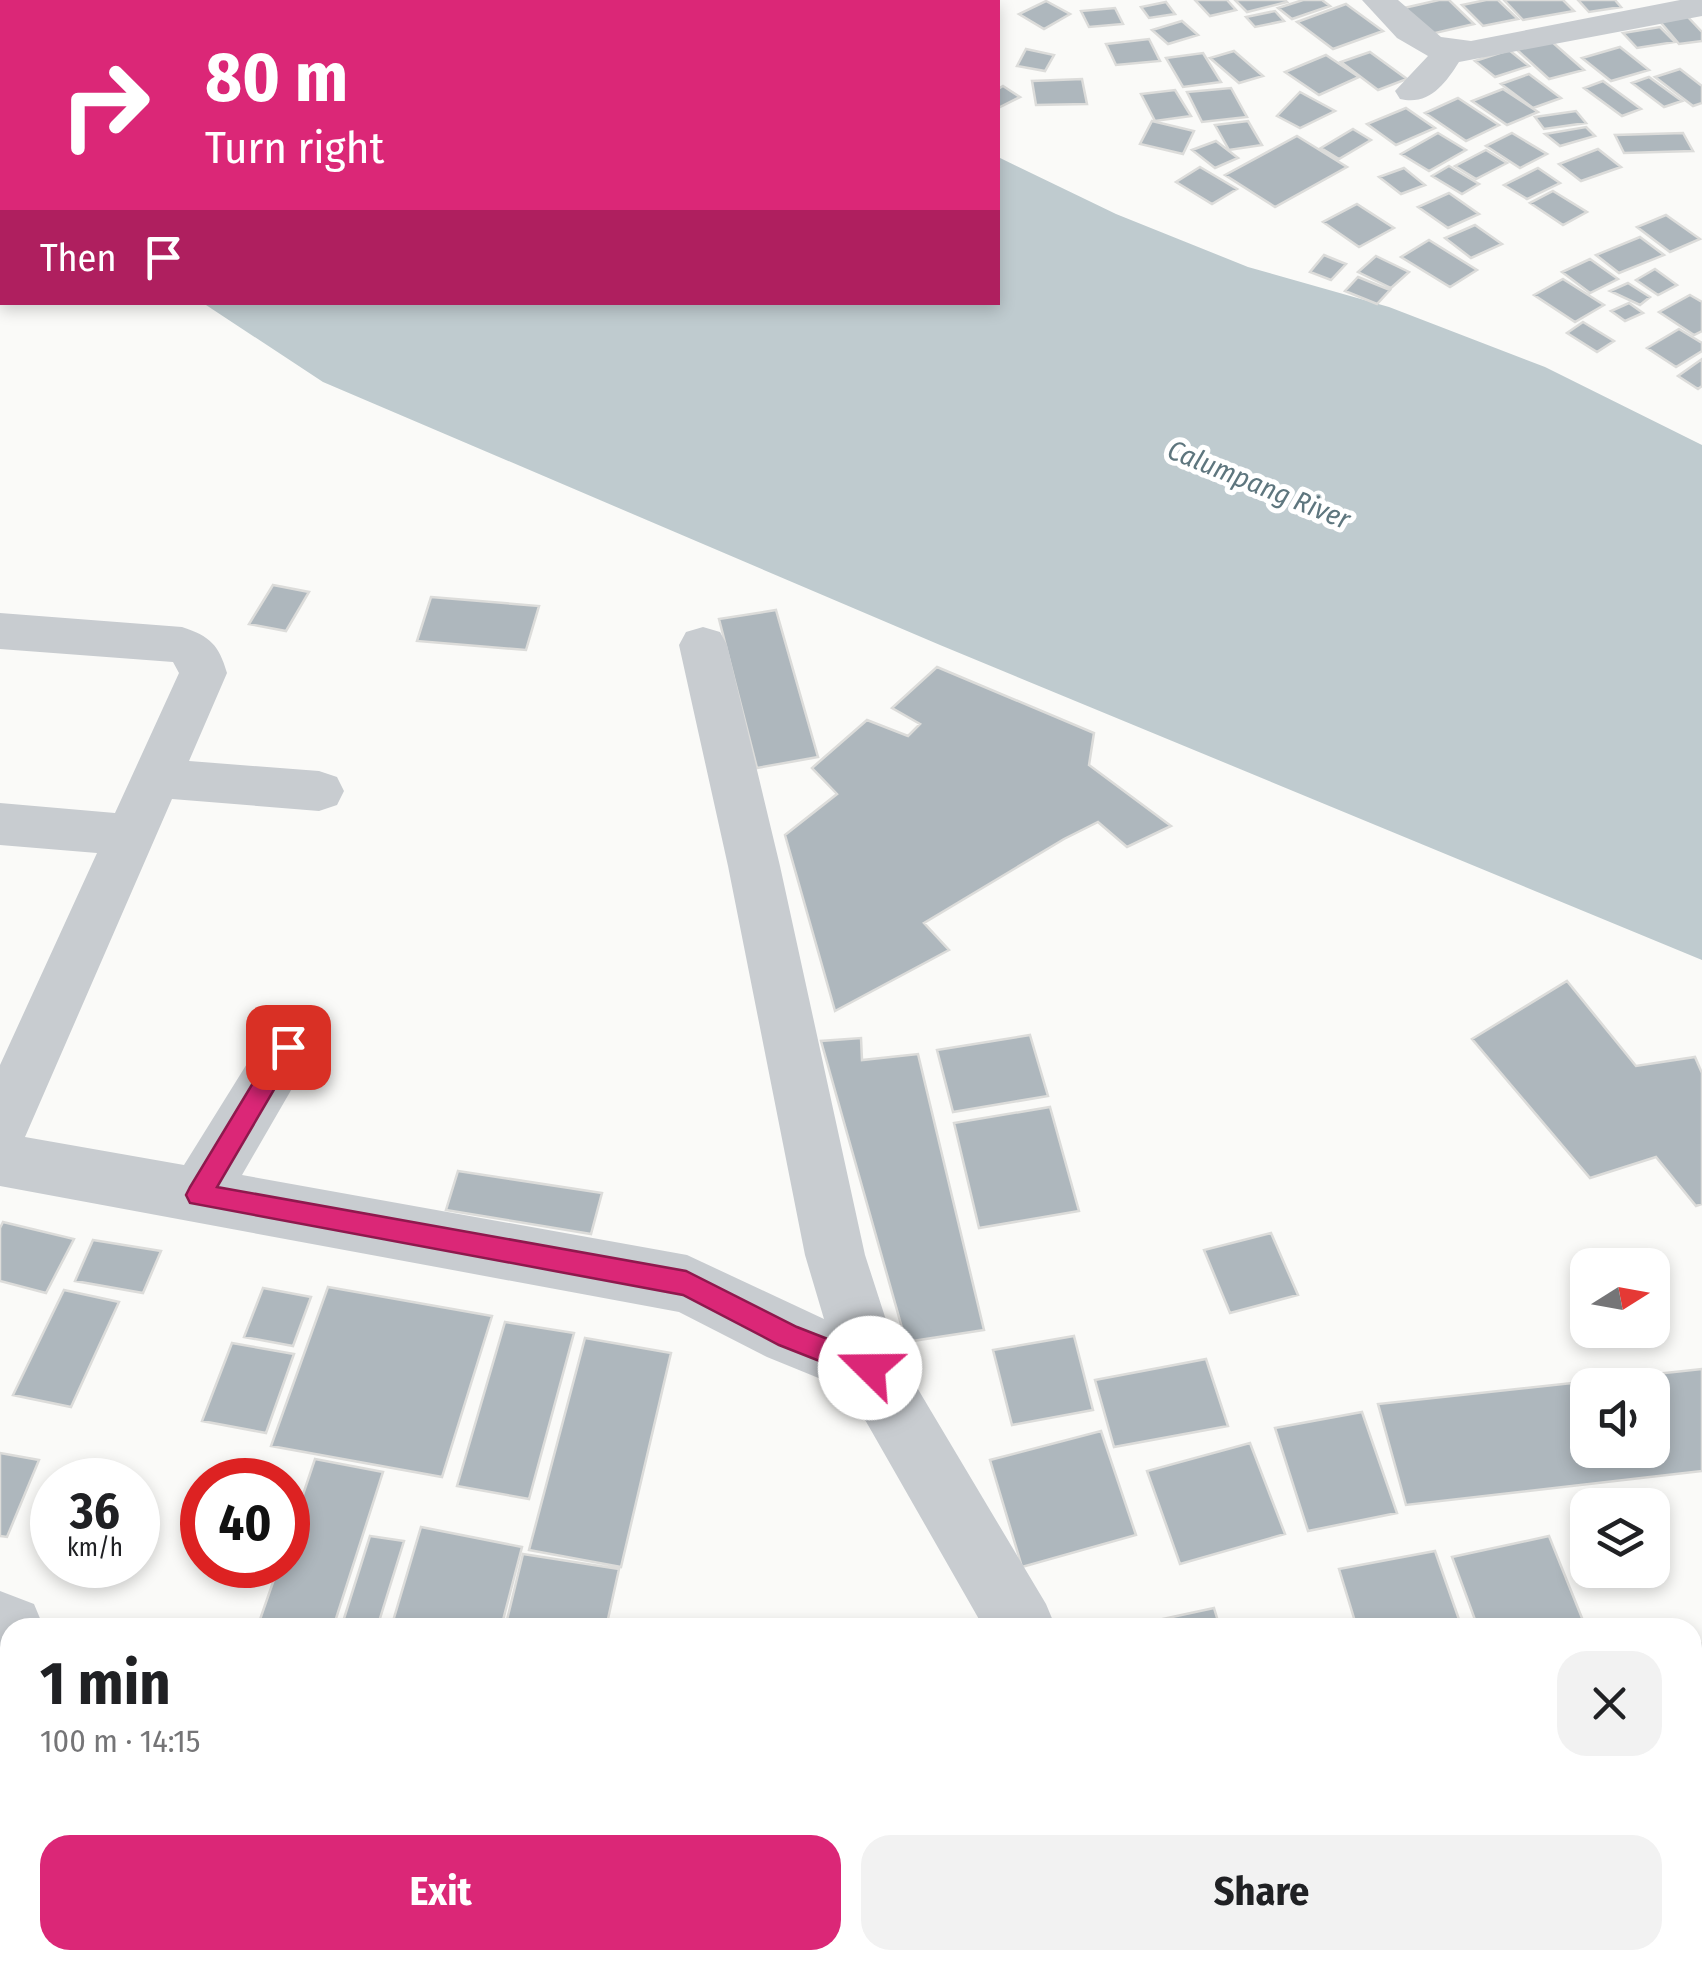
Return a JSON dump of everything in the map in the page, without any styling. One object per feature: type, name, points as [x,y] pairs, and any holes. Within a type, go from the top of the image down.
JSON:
[{"type":"street","points":[[1379,0],[1420,42],[1448,52],[1471,52],[1702,6]]},
{"type":"street","points":[[1413,91],[1442,66],[1448,52]]},
{"type":"street","points":[[0,631],[182,645],[198,654],[203,673],[0,1129]]},
{"type":"street","points":[[703,645],[758,884],[834,1254],[870,1368],[1016,1618]]},
{"type":"street","points":[[156,778],[319,792]]},
{"type":"street","points":[[0,824],[131,835]]},
{"type":"street","points":[[198,1195],[288,1047]]},
{"type":"street","points":[[0,1158],[686,1284],[788,1336],[870,1368]]},
{"type":"water","name":"Calumpang River","points":[[1000,158],[1116,214],[1248,267],[1389,307],[1545,367],[1702,445],[1702,960],[940,645],[323,382],[206,305],[1000,305]]},
{"type":"building","points":[[1195,0],[1227,0],[1236,10],[1210,16]]},
{"type":"building","points":[[1235,0],[1285,0],[1287,2],[1247,12]]},
{"type":"building","points":[[1303,0],[1322,0],[1330,6],[1292,19],[1278,8]]},
{"type":"building","points":[[1449,0],[1474,24],[1431,34],[1404,8]]},
{"type":"building","points":[[1498,0],[1518,19],[1483,26],[1462,5]]},
{"type":"building","points":[[1504,0],[1563,0],[1574,11],[1523,20]]},
{"type":"building","points":[[1578,0],[1615,0],[1621,7],[1589,12]]},
{"type":"building","points":[[1046,1],[1070,14],[1044,29],[1019,14]]},
{"type":"building","points":[[1166,2],[1175,14],[1149,18],[1141,7]]},
{"type":"building","points":[[1346,4],[1383,31],[1333,49],[1297,22]]},
{"type":"building","points":[[1115,8],[1123,24],[1089,27],[1081,11]]},
{"type":"building","points":[[1275,11],[1284,21],[1255,27],[1246,17]]},
{"type":"building","points":[[1686,15],[1702,32],[1702,41],[1679,44],[1657,18]]},
{"type":"building","points":[[1182,21],[1198,35],[1168,44],[1152,30]]},
{"type":"building","points":[[1660,27],[1675,42],[1637,48],[1623,33]]},
{"type":"building","points":[[1149,39],[1160,61],[1116,65],[1106,44]]},
{"type":"building","points":[[1551,41],[1584,70],[1549,79],[1516,49]]},
{"type":"building","points":[[1620,47],[1649,70],[1611,81],[1582,58]]},
{"type":"building","points":[[1026,49],[1054,55],[1045,71],[1017,66]]},
{"type":"building","points":[[1509,50],[1529,66],[1495,77],[1475,61]]},
{"type":"building","points":[[1234,51],[1263,76],[1239,83],[1210,58]]},
{"type":"building","points":[[1370,52],[1407,79],[1378,90],[1341,62]]},
{"type":"building","points":[[1203,53],[1221,82],[1183,87],[1166,58]]},
{"type":"building","points":[[1326,55],[1359,77],[1319,95],[1285,72]]},
{"type":"building","points":[[1680,69],[1702,86],[1702,103],[1693,106],[1655,77]]},
{"type":"building","points":[[1529,74],[1561,98],[1533,108],[1501,84]]},
{"type":"building","points":[[1649,77],[1682,101],[1664,107],[1632,83]]},
{"type":"building","points":[[1082,79],[1087,104],[1036,105],[1032,81]]},
{"type":"building","points":[[1603,81],[1641,109],[1622,116],[1584,88]]},
{"type":"building","points":[[1003,86],[1020,97],[1000,107]]},
{"type":"building","points":[[1231,88],[1247,117],[1202,122],[1187,92]]},
{"type":"building","points":[[1503,89],[1538,112],[1507,125],[1472,101]]},
{"type":"building","points":[[1175,90],[1191,116],[1155,121],[1141,94]]},
{"type":"building","points":[[1300,92],[1335,111],[1300,128],[1277,116]]},
{"type":"building","points":[[1458,98],[1499,125],[1466,141],[1425,113]]},
{"type":"building","points":[[1406,108],[1435,128],[1396,145],[1367,124]]},
{"type":"building","points":[[1576,111],[1586,123],[1544,129],[1535,117]]},
{"type":"building","points":[[1152,121],[1194,131],[1183,154],[1140,144]]},
{"type":"building","points":[[1248,121],[1262,145],[1229,150],[1215,125]]},
{"type":"building","points":[[1586,127],[1595,136],[1560,146],[1545,134]]},
{"type":"building","points":[[1353,129],[1371,140],[1339,159],[1321,148]]},
{"type":"building","points":[[1438,133],[1466,150],[1429,171],[1401,154]]},
{"type":"building","points":[[1512,133],[1547,154],[1520,168],[1486,146]]},
{"type":"building","points":[[1683,133],[1693,151],[1624,153],[1615,135]]},
{"type":"building","points":[[1297,136],[1347,167],[1275,207],[1225,175]]},
{"type":"building","points":[[1216,141],[1238,158],[1215,168],[1192,150]]},
{"type":"building","points":[[1598,149],[1621,167],[1581,181],[1559,164]]},
{"type":"building","points":[[1486,150],[1507,163],[1476,179],[1455,166]]},
{"type":"building","points":[[1449,166],[1479,184],[1462,194],[1432,176]]},
{"type":"building","points":[[1200,167],[1237,189],[1212,204],[1176,182]]},
{"type":"building","points":[[1404,168],[1425,185],[1401,194],[1379,177]]},
{"type":"building","points":[[1538,168],[1560,183],[1527,199],[1504,185]]},
{"type":"building","points":[[1553,191],[1587,212],[1563,225],[1530,203]]},
{"type":"building","points":[[1449,193],[1479,214],[1448,228],[1418,207]]},
{"type":"building","points":[[1357,204],[1394,228],[1359,247],[1323,222]]},
{"type":"building","points":[[1666,215],[1700,239],[1670,252],[1637,227]]},
{"type":"building","points":[[1475,225],[1502,244],[1471,258],[1445,238]]},
{"type":"building","points":[[1640,237],[1664,255],[1619,273],[1596,255]]},
{"type":"building","points":[[1429,240],[1477,270],[1450,287],[1401,257]]},
{"type":"building","points":[[1324,255],[1346,264],[1331,280],[1310,272]]},
{"type":"building","points":[[1376,256],[1409,272],[1391,288],[1358,272]]},
{"type":"building","points":[[1590,259],[1618,279],[1590,293],[1562,272]]},
{"type":"building","points":[[1655,269],[1677,285],[1658,295],[1636,280]]},
{"type":"building","points":[[1358,277],[1390,290],[1377,304],[1345,291]]},
{"type":"building","points":[[1563,279],[1604,305],[1575,322],[1534,295]]},
{"type":"building","points":[[1628,283],[1650,297],[1640,305],[1610,291]]},
{"type":"building","points":[[1690,295],[1702,302],[1702,331],[1694,335],[1659,312]]},
{"type":"building","points":[[1629,303],[1643,313],[1625,321],[1611,311]]},
{"type":"building","points":[[1583,322],[1614,341],[1597,352],[1567,333]]},
{"type":"building","points":[[1679,329],[1702,343],[1702,351],[1676,367],[1647,348]]},
{"type":"building","points":[[1702,359],[1702,386],[1698,389],[1678,376]]},
{"type":"building","points":[[273,585],[309,592],[286,631],[249,624]]},
{"type":"building","points":[[431,597],[539,606],[526,650],[417,641]]},
{"type":"building","points":[[776,610],[818,757],[757,768],[719,619]]},
{"type":"building","points":[[937,667],[1094,733],[1089,765],[1171,826],[1127,847],[1098,822],[1064,839],[924,923],[949,950],[835,1011],[785,835],[837,794],[812,768],[867,720],[908,736],[920,724],[892,708]]},
{"type":"building","points":[[1567,981],[1636,1066],[1695,1057],[1702,1073],[1702,1204],[1696,1206],[1656,1157],[1590,1178],[1472,1039]]},
{"type":"building","points":[[1030,1035],[1048,1096],[953,1112],[937,1050]]},
{"type":"building","points":[[861,1038],[862,1060],[918,1054],[984,1330],[906,1342],[821,1041]]},
{"type":"building","points":[[1050,1107],[1079,1211],[979,1228],[954,1123]]},
{"type":"building","points":[[458,1171],[602,1193],[591,1234],[446,1210]]},
{"type":"building","points":[[3,1222],[74,1239],[46,1293],[0,1281]]},
{"type":"building","points":[[1271,1233],[1298,1295],[1230,1313],[1204,1250]]},
{"type":"building","points":[[93,1240],[161,1251],[143,1293],[75,1281]]},
{"type":"building","points":[[328,1287],[492,1316],[442,1477],[271,1446]]},
{"type":"building","points":[[263,1288],[311,1297],[293,1346],[244,1337]]},
{"type":"building","points":[[64,1290],[119,1302],[71,1407],[13,1395]]},
{"type":"building","points":[[505,1322],[574,1333],[529,1499],[457,1486]]},
{"type":"building","points":[[1074,1336],[1093,1410],[1012,1425],[993,1350]]},
{"type":"building","points":[[585,1338],[671,1353],[621,1567],[529,1550]]},
{"type":"building","points":[[232,1343],[294,1354],[266,1433],[202,1421]]},
{"type":"building","points":[[1206,1359],[1228,1426],[1114,1447],[1095,1380]]},
{"type":"building","points":[[1702,1369],[1702,1471],[1406,1505],[1378,1404],[1570,1383],[1570,1468],[1670,1468],[1670,1372]]},
{"type":"building","points":[[1362,1412],[1397,1513],[1308,1531],[1275,1428]]},
{"type":"building","points":[[1101,1431],[1136,1535],[1022,1567],[990,1460]]},
{"type":"building","points":[[1250,1443],[1285,1534],[1180,1564],[1147,1471]]},
{"type":"building","points":[[0,1453],[30,1458],[30,1482],[7,1537],[0,1536]]},
{"type":"building","points":[[315,1459],[383,1472],[336,1618],[260,1618],[271,1588],[310,1588],[310,1474]]},
{"type":"building","points":[[421,1527],[522,1547],[504,1618],[394,1618]]},
{"type":"building","points":[[370,1536],[404,1541],[380,1618],[344,1618]]},
{"type":"building","points":[[1549,1536],[1582,1618],[1474,1618],[1452,1557]]},
{"type":"building","points":[[1435,1551],[1458,1618],[1354,1618],[1339,1569]]},
{"type":"building","points":[[523,1554],[619,1569],[608,1618],[507,1618]]},
{"type":"building","points":[[1214,1608],[1217,1618],[1168,1618]]},
{"type":"route","points":[[288,1047],[198,1195],[686,1284],[788,1336],[870,1368]]}]
